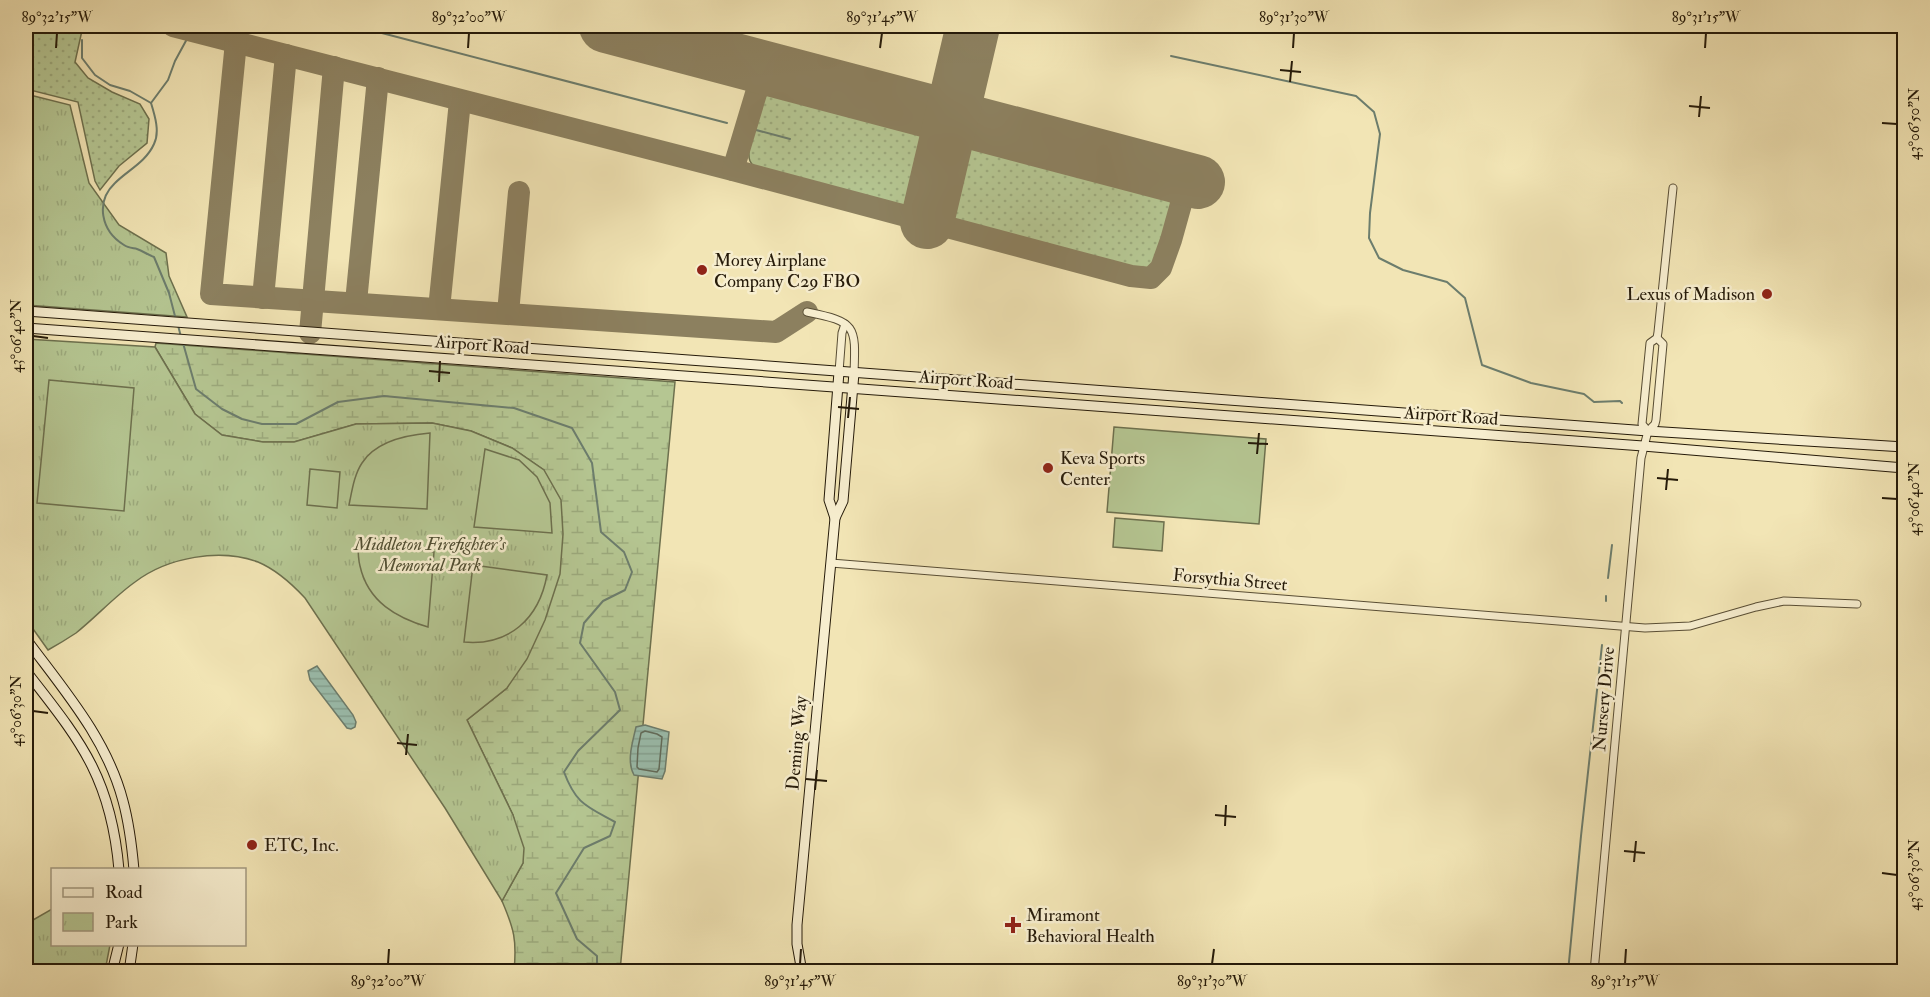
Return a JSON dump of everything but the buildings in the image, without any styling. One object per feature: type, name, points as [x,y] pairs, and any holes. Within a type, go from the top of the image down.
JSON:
[{"type":"street","points":[[1648,431],[1642,424],[1647,369],[1650,344],[1657,338],[1673,188]]},
{"type":"street","name":"Airport Road","points":[[26,311],[1648,431],[1905,447]]},
{"type":"street","points":[[807,312],[838,319],[854,333],[854,373]]},
{"type":"street","points":[[840,372],[842,333],[845,324]]},
{"type":"street","name":"Airport Road","points":[[26,328],[1643,446],[1905,468]]},
{"type":"street","name":"Nursery Drive","points":[[1594,972],[1643,446],[1648,431],[1656,420],[1663,345],[1657,338]]},
{"type":"street","name":"Deming Way","points":[[835,518],[829,500],[840,372]]},
{"type":"street","name":"Deming Way","points":[[802,972],[797,944],[797,924],[835,518],[843,501],[854,373]]},
{"type":"street","name":"Forsythia Street","points":[[831,563],[1626,627],[1690,626],[1784,601],[1857,604]]},
{"type":"street","points":[[26,639],[87,721],[108,760],[123,800],[134,868]]},
{"type":"street","points":[[26,671],[68,728],[92,767],[109,813],[119,868]]},
{"type":"street","points":[[112,972],[119,946]]},
{"type":"street","points":[[129,972],[133,946]]},
{"type":"green space","points":[[26,26],[83,26],[75,62],[88,78],[140,104],[149,119],[147,143],[119,166],[100,190],[95,181],[78,102],[26,89]]},
{"type":"green space","points":[[780,90],[928,129],[909,210],[766,173],[755,167],[750,161],[749,149],[761,103],[765,96]]},
{"type":"green space","points":[[26,94],[70,105],[89,183],[119,225],[166,253],[169,276],[187,317],[26,305]]},
{"type":"green space","points":[[971,140],[1163,192],[1170,199],[1172,209],[1159,258],[1149,269],[1134,270],[953,222]]},
{"type":"green space","name":"Middleton Firefighter's Memorial Park","points":[[26,339],[155,347],[195,414],[222,435],[263,442],[294,442],[356,424],[432,423],[471,431],[512,448],[544,470],[561,500],[563,534],[560,574],[545,620],[527,659],[507,688],[467,720],[513,815],[524,848],[523,863],[502,901],[445,808],[305,598],[284,578],[265,565],[243,558],[211,556],[195,557],[163,566],[135,582],[76,633],[48,650],[26,619]]},
{"type":"green space","points":[[156,343],[675,382],[620,971],[514,971],[514,935],[502,901],[523,863],[513,815],[467,720],[507,688],[544,470],[512,448],[471,431],[432,423],[356,424],[294,442],[263,442],[222,435],[195,414],[155,347]]},
{"type":"green space","points":[[49,380],[134,388],[124,511],[37,503]]},
{"type":"green space","points":[[1114,427],[1266,439],[1259,524],[1107,512]]},
{"type":"green space","points":[[430,433],[427,509],[349,505],[357,473],[368,455],[392,440]]},
{"type":"green space","points":[[485,449],[519,460],[537,477],[550,503],[552,533],[474,527]]},
{"type":"green space","points":[[310,469],[340,472],[337,508],[307,505]]},
{"type":"green space","points":[[1115,518],[1164,522],[1162,551],[1113,547]]},
{"type":"green space","points":[[358,542],[434,552],[428,627],[405,619],[385,607],[377,599],[364,579],[359,560]]},
{"type":"green space","points":[[473,565],[547,575],[537,605],[519,626],[495,639],[464,642]]},
{"type":"green space","points":[[51,910],[51,946],[110,946],[105,971],[26,971],[26,924]]},
{"type":"water","points":[[317,666],[353,715],[356,722],[355,727],[347,728],[310,680],[308,671]]},
{"type":"water","points":[[645,725],[669,732],[662,779],[634,775],[632,769],[631,751],[636,727]]},
{"type":"waterway","points":[[151,103],[168,80],[175,61],[194,26]]},
{"type":"waterway","points":[[355,26],[727,123]]},
{"type":"waterway","points":[[82,40],[82,58],[95,75],[110,85],[130,91],[151,103],[157,129],[154,144],[142,161],[120,178],[109,191],[103,207],[103,216],[116,239],[126,246],[154,257],[169,293],[176,320]]},
{"type":"waterway","points":[[1171,56],[1356,96],[1374,112],[1380,134],[1369,238],[1379,258],[1403,270],[1447,282],[1465,298],[1482,365],[1531,383],[1584,394],[1594,402],[1620,401],[1622,403]]},
{"type":"waterway","points":[[756,130],[790,139]]},
{"type":"waterway","points":[[178,325],[181,337]]},
{"type":"waterway","points":[[183,343],[196,389],[222,409],[242,419],[262,424],[296,424],[338,402],[384,396],[514,408],[572,428],[592,463],[601,532],[624,552],[632,572],[625,590],[603,601],[584,623],[580,643],[615,692],[620,710],[578,751],[564,772],[568,783],[583,803],[615,822],[610,836],[584,848],[556,893],[577,939],[597,956],[597,972]]},
{"type":"waterway","points":[[1608,578],[1612,545]]},
{"type":"waterway","points":[[1606,596],[1606,601]]},
{"type":"waterway","points":[[1568,972],[1602,645]]},
{"type":"taxiway","points":[[173,26],[733,170],[1131,276],[1151,278],[1161,268],[1188,179]]},
{"type":"taxiway","points":[[236,42],[211,294],[776,332],[807,312]]},
{"type":"taxiway","points":[[263,298],[286,55]]},
{"type":"taxiway","points":[[310,333],[334,67]]},
{"type":"taxiway","points":[[733,170],[764,67]]},
{"type":"taxiway","points":[[356,302],[378,78]]},
{"type":"taxiway","points":[[439,309],[460,101]]},
{"type":"taxiway","points":[[508,313],[519,192]]},
{"type":"runway","points":[[606,26],[1198,182]]},
{"type":"runway","points":[[927,222],[973,26]]},
{"type":"place","name":"Morey Airplane Company C29 FBO","points":[[702,270]]},
{"type":"place","name":"Lexus of Madison","points":[[1767,294]]},
{"type":"place","name":"Keva Sports Center","points":[[1048,468]]},
{"type":"place","name":"ETC, Inc.","points":[[252,845]]},
{"type":"place","name":"Miramont Behavioral Health","points":[[1013,925]]}]
